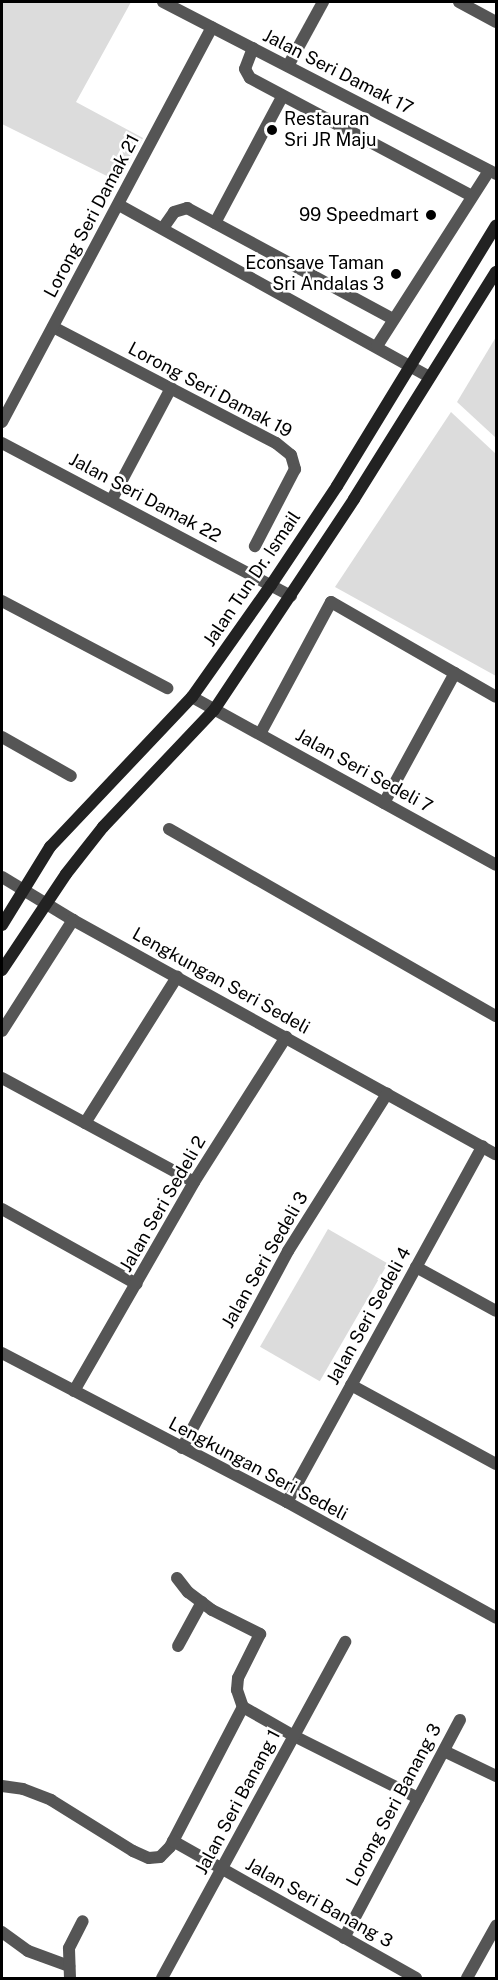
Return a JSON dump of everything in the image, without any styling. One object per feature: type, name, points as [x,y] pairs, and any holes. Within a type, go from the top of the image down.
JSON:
[{"type":"street","name":"Jalan Seri Damak 17","points":[[163,2],[178,5],[213,27],[493,173]]},
{"type":"street","points":[[288,66],[323,2]]},
{"type":"street","points":[[459,2],[496,22]]},
{"type":"street","name":"Lorong Seri Damak 21","points":[[2,422],[213,27]]},
{"type":"street","points":[[253,48],[245,69],[246,74],[282,97],[472,196]]},
{"type":"street","points":[[215,223],[282,97]]},
{"type":"street","points":[[376,346],[472,196],[493,173]]},
{"type":"street","points":[[118,205],[429,377]]},
{"type":"street","points":[[163,228],[174,212],[187,208],[393,319]]},
{"type":"street","name":"Jalan Tun Dr. Ismail","points":[[2,925],[50,847],[64,830],[192,697],[271,585],[496,226]]},
{"type":"street","points":[[2,970],[45,904],[103,827],[214,710],[291,596],[496,272]]},
{"type":"street","name":"Lorong Seri Damak 19","points":[[53,327],[276,442],[291,455],[295,470],[255,546]]},
{"type":"street","points":[[112,500],[171,388]]},
{"type":"street","name":"Jalan Seri Damak 22","points":[[2,443],[291,596]]},
{"type":"street","points":[[2,602],[167,688]]},
{"type":"street","points":[[260,734],[332,602],[496,697]]},
{"type":"street","points":[[384,803],[455,673]]},
{"type":"street","name":"Jalan Seri Sedeli 7","points":[[192,697],[496,865]]},
{"type":"street","points":[[2,737],[71,776]]},
{"type":"street","points":[[169,829],[496,1016]]},
{"type":"street","name":"Lengkungan Seri Sedeli","points":[[2,877],[73,920],[496,1154]]},
{"type":"street","points":[[2,1032],[73,920]]},
{"type":"street","points":[[85,1123],[177,977]]},
{"type":"street","name":"Jalan Seri Sedeli 2","points":[[74,1391],[194,1182],[286,1036]]},
{"type":"street","points":[[2,1078],[194,1182]]},
{"type":"street","name":"Jalan Seri Sedeli 3","points":[[182,1448],[288,1251],[387,1094]]},
{"type":"street","name":"Jalan Seri Sedeli 4","points":[[287,1503],[483,1146]]},
{"type":"street","points":[[2,1209],[137,1284]]},
{"type":"street","points":[[416,1268],[496,1311]]},
{"type":"street","name":"Lengkungan Seri Sedeli","points":[[2,1353],[287,1503],[496,1618]]},
{"type":"street","points":[[351,1385],[496,1464]]},
{"type":"street","points":[[177,1578],[188,1592],[202,1602],[260,1634],[238,1678],[237,1690],[243,1707],[294,1736],[418,1798]]},
{"type":"street","points":[[178,1646],[202,1602]]},
{"type":"street","name":"Jalan Seri Banang 1","points":[[164,1978],[345,1642]]},
{"type":"street","points":[[2,1786],[23,1789],[51,1800],[149,1858],[160,1857],[173,1841],[243,1707]]},
{"type":"street","name":"Lorong Seri Banang 3","points":[[344,1938],[459,1720]]},
{"type":"street","points":[[444,1750],[496,1776]]},
{"type":"street","name":"Jalan Seri Banang 3","points":[[173,1841],[416,1978]]},
{"type":"street","points":[[2,1932],[28,1951],[70,1972],[69,1947],[83,1921]]},
{"type":"street","points":[[467,1978],[496,1926]]},
{"type":"shaded area","points":[[2,2],[131,2],[76,102],[143,138],[119,182],[2,124]]},
{"type":"shaded area","points":[[496,337],[496,438],[457,402]]},
{"type":"shaded area","points":[[451,412],[496,454],[496,676],[335,587]]},
{"type":"shaded area","points":[[328,1229],[388,1264],[320,1381],[260,1347]]},
{"type":"place","name":"Restauran Sri JR Maju","points":[[272,130]]},
{"type":"place","name":"99 Speedmart","points":[[431,215]]},
{"type":"place","name":"Econsave Taman Sri Andalas 3","points":[[396,274]]}]
